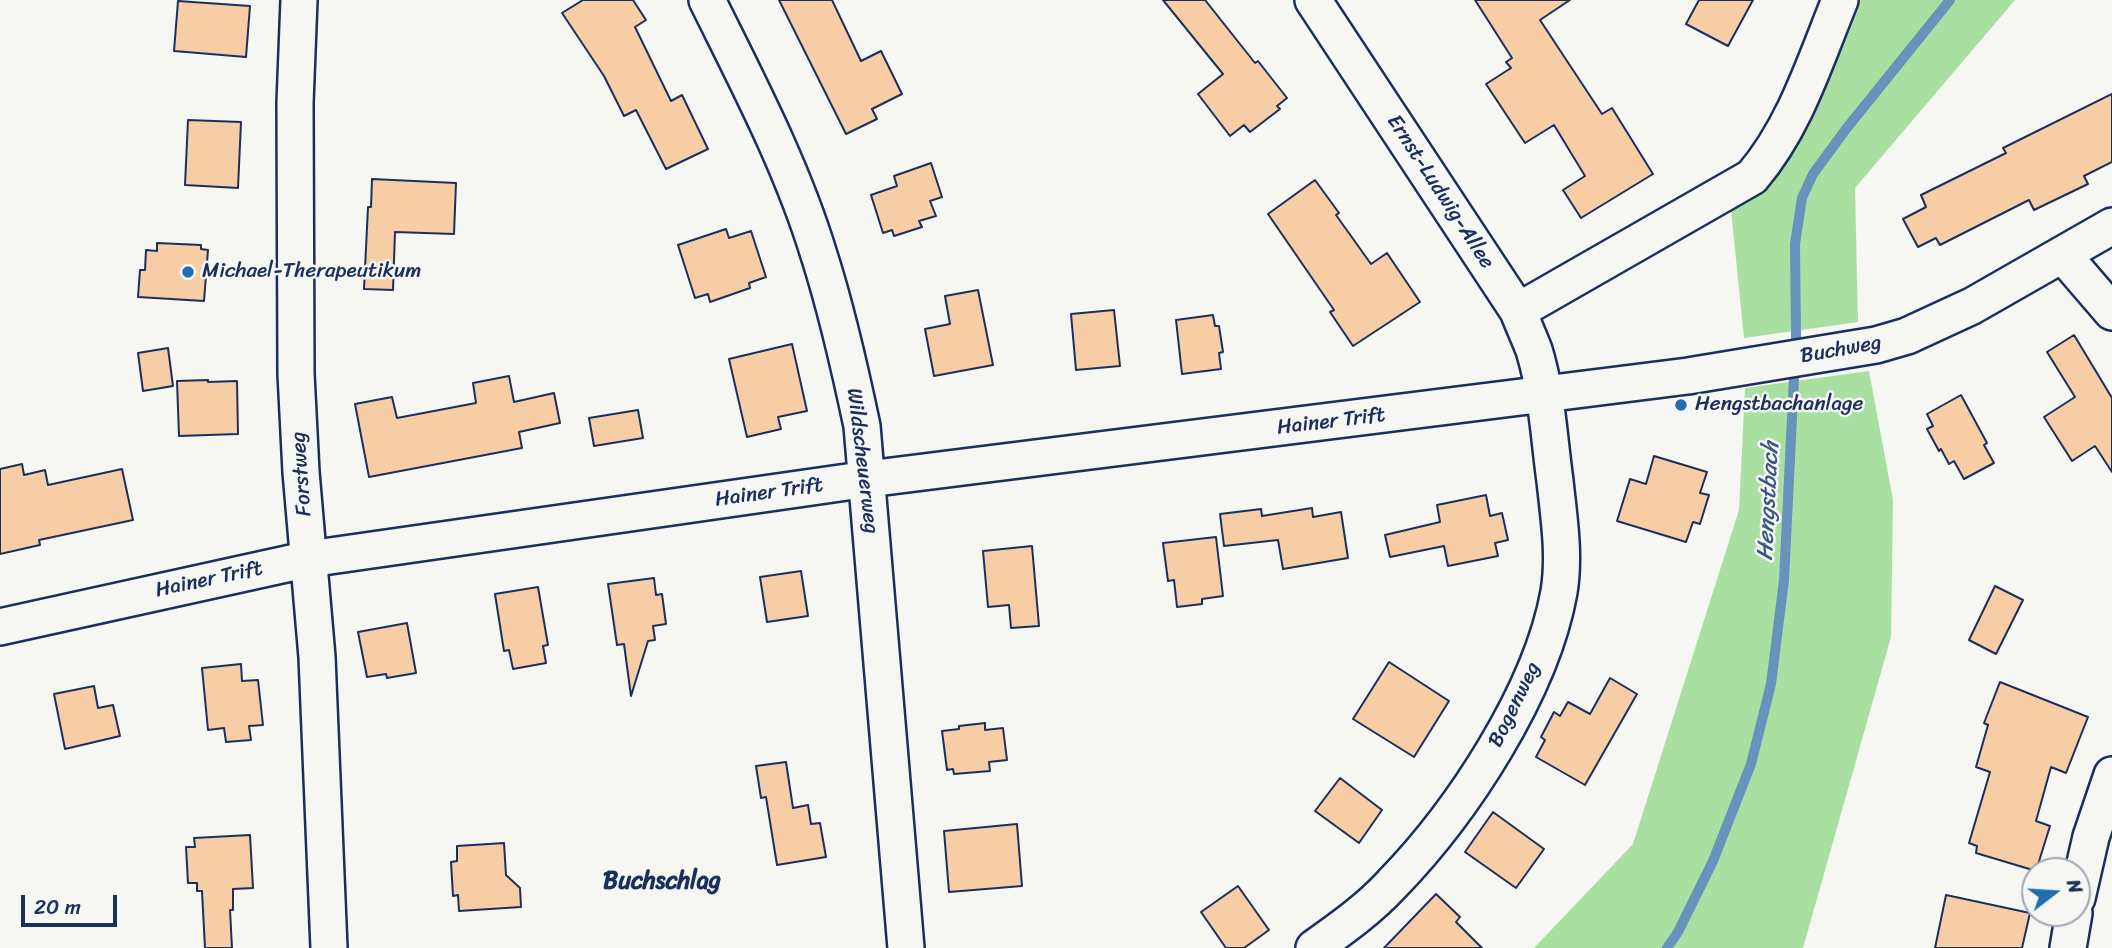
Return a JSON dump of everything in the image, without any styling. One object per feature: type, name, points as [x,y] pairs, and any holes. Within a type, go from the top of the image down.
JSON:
[{"type":"street","name":"Forstweg","points":[[299,0],[295,103],[296,373],[301,472],[317,657],[330,948]]},
{"type":"street","name":"Wildscheuerweg","points":[[707,0],[784,161],[819,253],[857,401],[868,479],[906,948]]},
{"type":"street","name":"Ernst-Ludwig-Allee","points":[[1313,0],[1518,311],[1534,352],[1544,396]]},
{"type":"street","points":[[1518,311],[1752,177],[1770,156],[1790,121],[1840,0]]},
{"type":"street","name":"Buchweg","points":[[1544,396],[1823,354],[1907,336],[1972,306],[2112,226]]},
{"type":"street","points":[[2063,255],[2112,312]]},
{"type":"street","name":"Hainer Trift","points":[[0,627],[309,559],[868,479],[1544,396]]},
{"type":"street","name":"Bogenweg","points":[[1314,948],[1361,913],[1392,885],[1418,855],[1489,758],[1532,675],[1550,628],[1559,593],[1563,561],[1544,396]]},
{"type":"street","points":[[2086,857],[2112,775]]},
{"type":"street","points":[[2068,948],[2072,927]]},
{"type":"green space","points":[[1857,0],[2015,0],[1855,188],[1858,322],[1744,338],[1731,210],[1818,95]]},
{"type":"green space","points":[[1869,371],[1893,500],[1891,637],[1803,948],[1534,948],[1633,844],[1739,510],[1745,388]]},
{"type":"building","points":[[583,0],[633,0],[646,20],[635,27],[671,101],[682,95],[708,149],[666,169],[636,110],[624,116],[604,76],[562,13]]},
{"type":"building","points":[[779,0],[832,0],[861,61],[881,51],[902,94],[872,109],[877,119],[846,134]]},
{"type":"building","points":[[1163,0],[1205,0],[1287,98],[1277,106],[1280,109],[1250,132],[1244,125],[1230,136],[1198,94],[1223,74]]},
{"type":"building","points":[[1475,0],[1570,0],[1540,20],[1602,114],[1612,108],[1653,174],[1581,218],[1563,190],[1585,176],[1554,125],[1525,143],[1486,84],[1511,68],[1506,62],[1512,58]]},
{"type":"building","points":[[1699,0],[1753,0],[1728,46],[1686,24]]},
{"type":"building","points":[[178,1],[250,6],[246,57],[174,51]]},
{"type":"building","points":[[2112,94],[2112,162],[2084,176],[2088,184],[2034,210],[2029,200],[1940,245],[1936,238],[1918,247],[1903,219],[1926,207],[1921,195],[2006,153],[2003,148]]},
{"type":"building","points":[[188,120],[241,122],[238,188],[185,185]]},
{"type":"building","points":[[931,163],[942,197],[930,201],[936,216],[919,221],[922,227],[894,236],[892,230],[883,233],[871,195],[897,186],[894,176]]},
{"type":"building","points":[[372,179],[456,183],[454,234],[395,232],[393,290],[364,289]]},
{"type":"building","points":[[1315,180],[1371,264],[1387,253],[1420,302],[1353,346],[1330,312],[1334,310],[1268,214]]},
{"type":"building","points":[[726,229],[729,238],[751,231],[766,277],[749,283],[750,288],[710,302],[708,294],[695,298],[678,245]]},
{"type":"building","points":[[157,243],[201,245],[201,249],[208,250],[204,301],[138,297],[140,270],[145,270],[146,250],[157,251]]},
{"type":"building","points":[[978,290],[993,365],[934,376],[925,329],[950,324],[945,296]]},
{"type":"building","points":[[1114,310],[1120,366],[1076,370],[1071,314]]},
{"type":"building","points":[[1213,315],[1215,326],[1219,326],[1223,352],[1219,353],[1221,369],[1182,374],[1176,320]]},
{"type":"building","points":[[2074,335],[2112,398],[2112,472],[2095,446],[2072,461],[2044,417],[2075,397],[2047,352]]},
{"type":"building","points":[[792,344],[807,411],[778,417],[781,429],[747,437],[729,359]]},
{"type":"building","points":[[168,348],[173,386],[143,391],[138,353]]},
{"type":"building","points":[[509,376],[514,402],[554,393],[560,423],[519,432],[522,448],[369,477],[355,404],[392,397],[397,418],[476,403],[473,383]]},
{"type":"building","points":[[177,381],[237,381],[238,434],[179,436]]},
{"type":"building","points":[[1961,395],[1987,443],[1984,445],[1994,463],[1964,479],[1954,461],[1949,464],[1941,449],[1939,451],[1927,429],[1933,426],[1927,414]]},
{"type":"building","points":[[638,410],[643,438],[594,446],[589,418]]},
{"type":"building","points":[[1654,456],[1707,472],[1700,493],[1709,495],[1700,524],[1693,522],[1686,542],[1617,521],[1630,479],[1646,484]]},
{"type":"building","points":[[22,464],[24,475],[45,470],[48,485],[122,469],[133,520],[39,540],[40,545],[0,554],[0,469]]},
{"type":"building","points":[[1486,495],[1490,516],[1502,513],[1508,540],[1495,543],[1498,556],[1448,566],[1444,546],[1390,557],[1385,535],[1440,522],[1437,505]]},
{"type":"building","points":[[1312,508],[1313,517],[1341,512],[1348,558],[1283,569],[1278,540],[1224,546],[1220,514],[1261,509],[1262,516]]},
{"type":"building","points":[[1216,537],[1223,596],[1202,599],[1202,604],[1177,607],[1174,580],[1168,581],[1163,543]]},
{"type":"building","points":[[1032,546],[1039,626],[1011,628],[1009,605],[988,607],[983,551]]},
{"type":"building","points":[[801,571],[808,616],[767,622],[760,577]]},
{"type":"building","points":[[654,578],[656,595],[662,594],[666,624],[653,626],[655,640],[648,641],[631,696],[624,644],[617,645],[608,584]]},
{"type":"building","points":[[1995,586],[2023,600],[1996,654],[1969,640]]},
{"type":"building","points":[[538,587],[548,645],[543,646],[546,663],[513,669],[509,650],[504,651],[495,594]]},
{"type":"building","points":[[407,623],[416,673],[387,678],[386,674],[367,677],[358,632]]},
{"type":"building","points":[[1389,662],[1449,701],[1414,757],[1353,719]]},
{"type":"building","points":[[241,664],[242,681],[258,680],[263,725],[249,726],[251,740],[226,742],[224,728],[208,730],[202,668]]},
{"type":"building","points":[[1610,678],[1637,694],[1585,785],[1536,757],[1545,740],[1541,737],[1554,712],[1560,716],[1568,702],[1590,714]]},
{"type":"building","points":[[2000,682],[2088,717],[2066,773],[2051,767],[2036,821],[2050,826],[2040,857],[2021,857],[2021,866],[1976,853],[1977,846],[1969,843],[1990,772],[1976,767],[1988,725],[1984,723]]},
{"type":"building","points":[[94,686],[98,708],[113,705],[120,736],[65,749],[54,694]]},
{"type":"building","points":[[985,723],[985,730],[1003,728],[1007,760],[989,762],[990,771],[954,774],[953,769],[947,770],[942,731]]},
{"type":"building","points":[[786,762],[793,808],[808,805],[811,824],[820,823],[826,857],[777,865],[766,797],[761,798],[756,766]]},
{"type":"building","points":[[1340,778],[1382,810],[1359,843],[1315,811]]},
{"type":"building","points":[[1493,812],[1544,849],[1516,888],[1465,852]]},
{"type":"building","points":[[1017,824],[1022,886],[949,892],[944,831]]},
{"type":"building","points":[[250,835],[253,888],[233,889],[233,910],[230,910],[232,948],[205,948],[202,891],[197,891],[197,883],[188,883],[186,847],[195,847],[194,838]]},
{"type":"building","points":[[504,843],[506,875],[520,888],[521,907],[459,911],[458,895],[453,896],[451,862],[457,861],[457,846]]},
{"type":"building","points":[[1238,886],[1269,930],[1244,948],[1226,948],[1201,912]]},
{"type":"building","points":[[1436,894],[1460,917],[1456,922],[1482,948],[1384,948]]},
{"type":"building","points":[[1946,895],[2021,911],[2021,927],[2027,927],[2022,948],[1935,948]]},
{"type":"waterway","name":"Hengstbach","points":[[1667,948],[1678,932],[1713,861],[1751,764],[1771,684],[1784,580],[1796,337],[1795,244],[1802,198],[1813,174],[1846,129],[1950,0]]},
{"type":"place","name":"Michael-Therapeutikum","points":[[188,272]]},
{"type":"place","name":"Hengstbachanlage","points":[[1681,405]]},
{"type":"district","name":"Buchschlag","points":[[662,882]]}]
